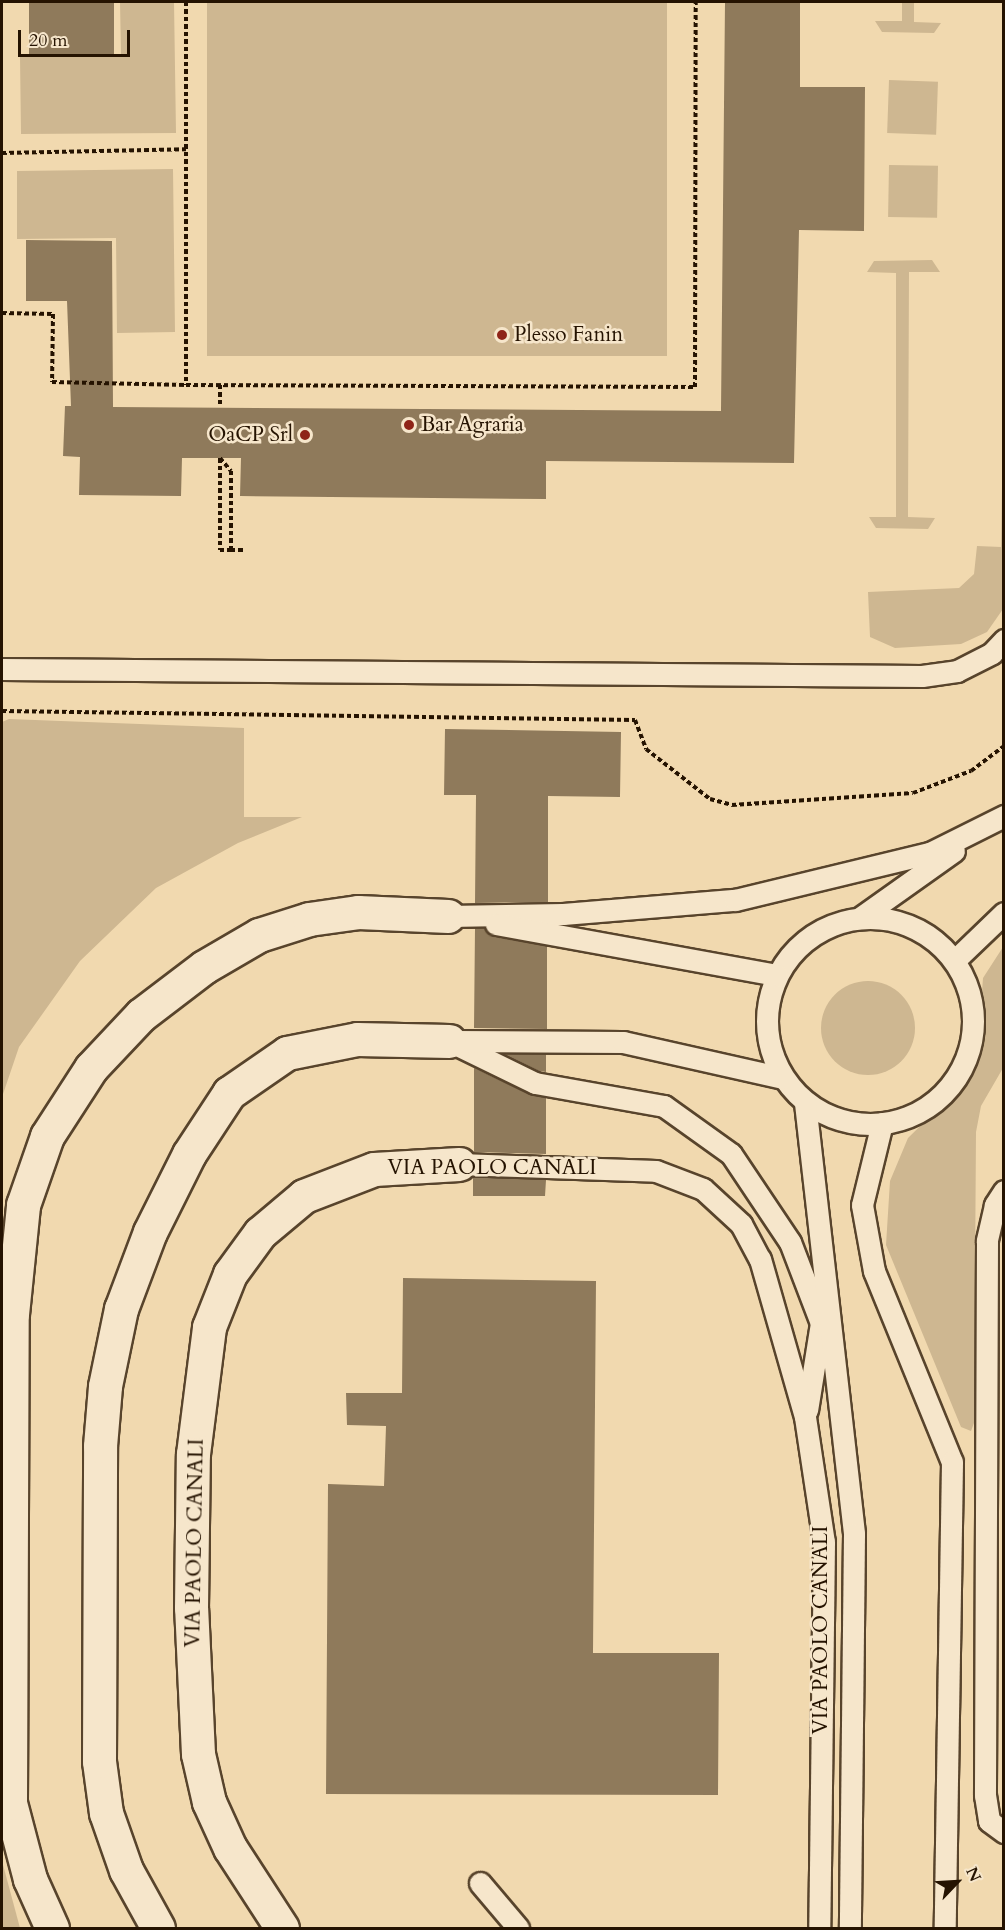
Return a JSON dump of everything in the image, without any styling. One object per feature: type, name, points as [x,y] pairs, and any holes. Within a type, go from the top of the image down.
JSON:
[{"type":"street","points":[[52,1929],[30,1879],[10,1803],[12,1314],[23,1205],[47,1136],[92,1068],[141,1015],[204,968],[259,935],[309,919],[358,912],[448,916]]},
{"type":"street","points":[[158,1929],[126,1870],[106,1813],[99,1761],[100,1446],[105,1386],[121,1309],[150,1232],[184,1163],[229,1094],[287,1053],[357,1039],[449,1041]]},
{"type":"street","name":"VIA PAOLO CANALI","points":[[282,1929],[230,1848],[209,1802],[198,1754],[190,1608],[193,1454],[209,1327],[230,1274],[254,1241],[304,1196],[374,1169],[459,1164]]},
{"type":"lane","points":[[2,669],[922,676],[957,671],[992,653],[1004,640]]},
{"type":"lane","points":[[448,916],[563,914],[735,900],[930,853],[1000,819]]},
{"type":"lane","points":[[861,917],[897,920],[929,935],[955,960],[969,990],[974,1023],[969,1055],[953,1084],[929,1107],[899,1121],[882,1124],[866,1125],[834,1119],[806,1103],[783,1078],[769,1045],[766,1010],[776,975],[797,946],[816,933],[861,917],[1000,819]]},
{"type":"lane","points":[[955,960],[1004,912]]},
{"type":"lane","points":[[448,916],[776,975]]},
{"type":"lane","points":[[449,1041],[623,1042],[783,1078]]},
{"type":"lane","points":[[449,1041],[535,1083],[664,1106],[731,1154],[790,1242],[821,1323],[805,1417]]},
{"type":"lane","points":[[806,1103],[854,1534],[850,1929]]},
{"type":"lane","points":[[882,1124],[862,1205],[873,1271],[952,1462],[945,1929]]},
{"type":"lane","name":"VIA PAOLO CANALI","points":[[459,1164],[656,1171],[703,1189],[741,1224],[759,1259],[805,1417],[824,1542],[819,1929]]},
{"type":"lane","points":[[1004,1191],[995,1205],[987,1241],[984,1795],[989,1821],[1004,1832]]},
{"type":"lane","points":[[480,1883],[518,1929]]},
{"type":"path","points":[[186,2],[186,385]]},
{"type":"path","points":[[2,313],[53,314],[52,382],[186,385],[695,387],[696,2]]},
{"type":"path","points":[[2,153],[186,148]]},
{"type":"path","points":[[220,385],[220,407]]},
{"type":"path","points":[[231,550],[231,471],[220,458],[220,550],[231,550],[245,550]]},
{"type":"path","points":[[2,711],[635,720],[646,749],[710,799],[732,805],[913,793],[971,771],[1004,746]]},
{"type":"shaded area","points":[[120,2],[174,2],[176,133],[21,134],[20,57],[121,56]]},
{"type":"shaded area","points":[[207,2],[667,2],[667,356],[207,356]]},
{"type":"shaded area","points":[[902,2],[914,2],[914,22],[941,23],[934,33],[882,32],[875,21],[902,21]]},
{"type":"shaded area","points":[[889,80],[938,82],[936,135],[887,133]]},
{"type":"shaded area","points":[[889,165],[938,166],[937,218],[888,217]]},
{"type":"shaded area","points":[[173,169],[175,332],[117,333],[116,238],[17,239],[17,171]]},
{"type":"shaded area","points":[[932,260],[940,272],[909,272],[908,517],[935,518],[928,529],[876,528],[869,517],[896,517],[896,273],[867,272],[874,261]]},
{"type":"shaded area","points":[[1003,423],[1003,609],[987,632],[961,644],[895,648],[870,637],[868,592],[959,588],[974,574],[977,546],[1001,547]]},
{"type":"shaded area","points":[[9,719],[244,728],[244,817],[302,817],[238,843],[156,888],[80,961],[19,1047],[2,1097],[2,722]]},
{"type":"shaded area","points":[[1003,947],[1003,1068],[981,1106],[976,1132],[974,1423],[971,1431],[961,1427],[886,1245],[890,1181],[908,1138],[960,1087],[977,1059],[983,978]]},
{"type":"shaded area","points":[[868,981],[886,984],[901,995],[912,1010],[915,1028],[912,1046],[901,1061],[886,1072],[868,1075],[850,1072],[835,1061],[824,1046],[821,1028],[824,1010],[835,995],[850,984]]},
{"type":"shaded area","points":[[2,1861],[20,1928],[2,1928]]},
{"type":"building","points":[[29,2],[114,2],[114,56],[29,56]]},
{"type":"building","points":[[725,2],[800,2],[800,87],[865,87],[864,231],[799,230],[794,463],[546,461],[546,499],[240,496],[241,458],[182,458],[181,496],[79,495],[80,457],[63,456],[65,406],[71,406],[67,301],[26,301],[26,240],[112,241],[113,407],[721,411]]},
{"type":"building","points":[[445,729],[621,732],[620,797],[548,796],[548,902],[475,903],[476,795],[444,795]]},
{"type":"building","points":[[475,928],[484,928],[494,937],[547,946],[547,1029],[474,1028]]},
{"type":"building","points":[[505,1054],[546,1054],[546,1072],[539,1071]]},
{"type":"building","points":[[474,1068],[529,1094],[546,1098],[546,1154],[474,1152]]},
{"type":"building","points":[[473,1177],[546,1180],[545,1196],[473,1196]]},
{"type":"building","points":[[403,1278],[596,1281],[593,1653],[719,1653],[718,1795],[326,1794],[328,1484],[384,1486],[386,1426],[347,1425],[346,1393],[402,1393]]},
{"type":"place","name":"Plesso Fanin","points":[[502,335]]},
{"type":"place","name":"Bar Agraria","points":[[409,425]]},
{"type":"place","name":"OaCP Srl","points":[[305,435]]}]
